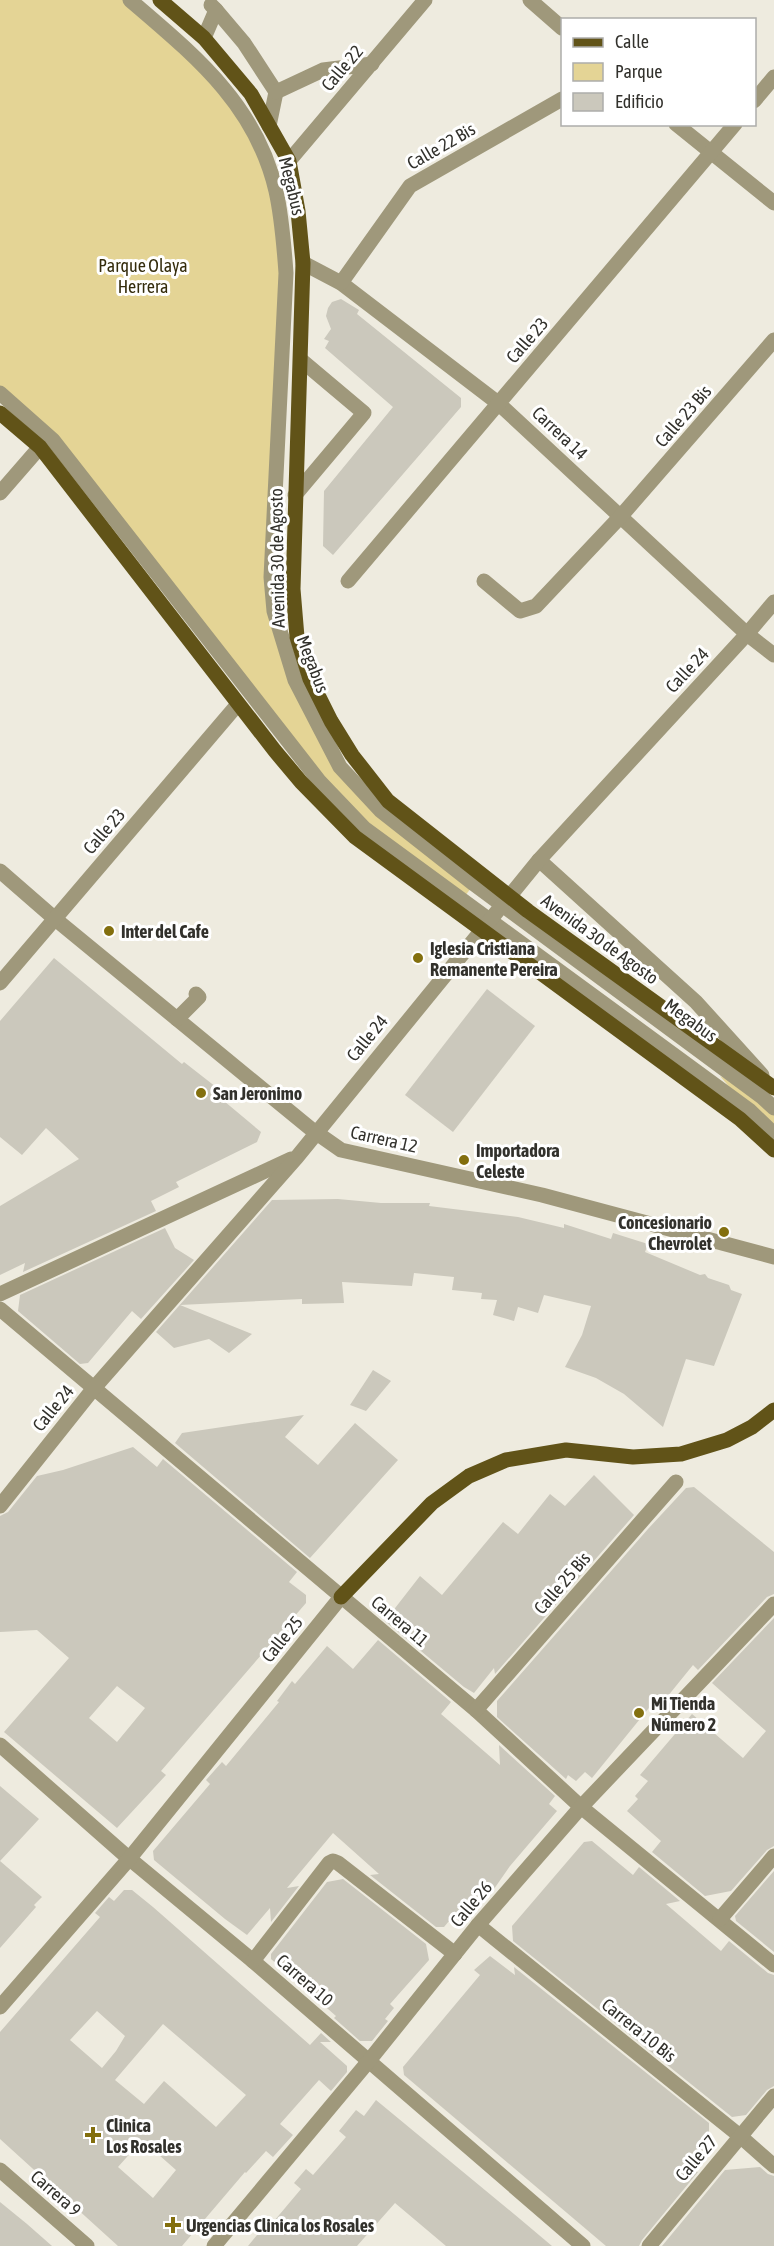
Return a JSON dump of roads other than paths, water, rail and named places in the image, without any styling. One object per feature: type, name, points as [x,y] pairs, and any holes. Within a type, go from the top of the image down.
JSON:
[{"type":"main road","name":"Avenida 30 de Agosto","points":[[160,0],[204,38],[251,94],[289,161],[298,211],[303,263],[294,495],[293,589],[297,638],[310,679],[331,720],[352,755],[388,801],[505,900],[772,1086]]},
{"type":"main road","points":[[0,413],[40,447],[301,782],[356,837],[485,924],[740,1119],[774,1150]]},
{"type":"main road","name":"Calle 25","points":[[341,1597],[432,1503],[468,1476],[506,1460],[566,1450],[633,1456],[681,1454],[727,1440],[752,1427],[774,1410]]},
{"type":"street","name":"Megabus","points":[[130,0],[180,43],[217,79],[237,103],[264,152],[275,188],[282,224],[286,273],[271,577],[274,611],[295,680],[340,767],[380,810],[505,900],[762,1096],[774,1108]]},
{"type":"street","name":"Calle 22","points":[[289,161],[425,0]]},
{"type":"street","points":[[530,0],[561,27]]},
{"type":"street","points":[[204,38],[213,8],[244,43],[276,92],[269,126]]},
{"type":"street","points":[[276,92],[323,70],[372,63]]},
{"type":"street","points":[[756,99],[774,77]]},
{"type":"street","name":"Calle 22 Bis","points":[[341,283],[410,186],[561,100]]},
{"type":"street","points":[[678,126],[774,203]]},
{"type":"street","name":"Calle 23","points":[[348,581],[733,126]]},
{"type":"street","name":"Carrera 14","points":[[303,263],[341,283],[498,403],[747,634],[774,654]]},
{"type":"street","name":"Calle 23 Bis","points":[[484,581],[520,611],[536,606],[621,516],[774,340]]},
{"type":"street","points":[[294,495],[364,413],[301,360]]},
{"type":"street","points":[[0,393],[53,440],[320,782],[364,828],[485,924],[749,1110],[774,1134]]},
{"type":"street","points":[[0,493],[40,447]]},
{"type":"street","name":"Calle 24","points":[[0,1506],[94,1388],[297,1157],[539,860],[774,602]]},
{"type":"street","name":"Calle 23","points":[[0,984],[238,704]]},
{"type":"street","points":[[539,860],[696,1002],[772,1086]]},
{"type":"street","name":"Carrera 12","points":[[0,871],[316,1133],[341,1150],[542,1195],[774,1257]]},
{"type":"street","points":[[177,1019],[199,997],[196,994]]},
{"type":"street","points":[[0,1294],[297,1157]]},
{"type":"street","name":"Carrera 11","points":[[0,1309],[476,1710],[581,1807],[774,1965]]},
{"type":"street","name":"Calle 25 Bis","points":[[476,1710],[676,1482]]},
{"type":"street","name":"Calle 25","points":[[0,2007],[129,1859],[341,1597]]},
{"type":"street","name":"Calle 26","points":[[214,2246],[368,2062],[478,1925],[581,1807],[774,1604]]},
{"type":"street","name":"Carrera 10","points":[[0,1745],[129,1859],[253,1961],[583,2246]]},
{"type":"street","points":[[720,1919],[774,1856]]},
{"type":"street","points":[[253,1961],[333,1861],[455,1954]]},
{"type":"street","name":"Carrera 10 Bis","points":[[478,1925],[774,2166]]},
{"type":"street","name":"Calle 27","points":[[649,2246],[774,2096]]},
{"type":"street","name":"Carrera 9","points":[[0,2170],[87,2246]]},
{"type":"place","name":"Inter del Cafe","points":[[109,931]]},
{"type":"place","name":"Iglesia Cristiana Remanente Pereira","points":[[418,958]]},
{"type":"place","name":"San Jeronimo","points":[[201,1093]]},
{"type":"place","name":"Importadora Celeste","points":[[464,1160]]},
{"type":"place","name":"Concesionario Chevrolet","points":[[724,1232]]},
{"type":"place","name":"Mi Tienda Número 2","points":[[639,1713]]},
{"type":"place","name":"Clinica Los Rosales","points":[[93,2135]]},
{"type":"place","name":"Urgencias Clinica los Rosales","points":[[173,2225]]},
{"type":"park label","name":"Parque Olaya Herrera","points":[[143,275]]}]
